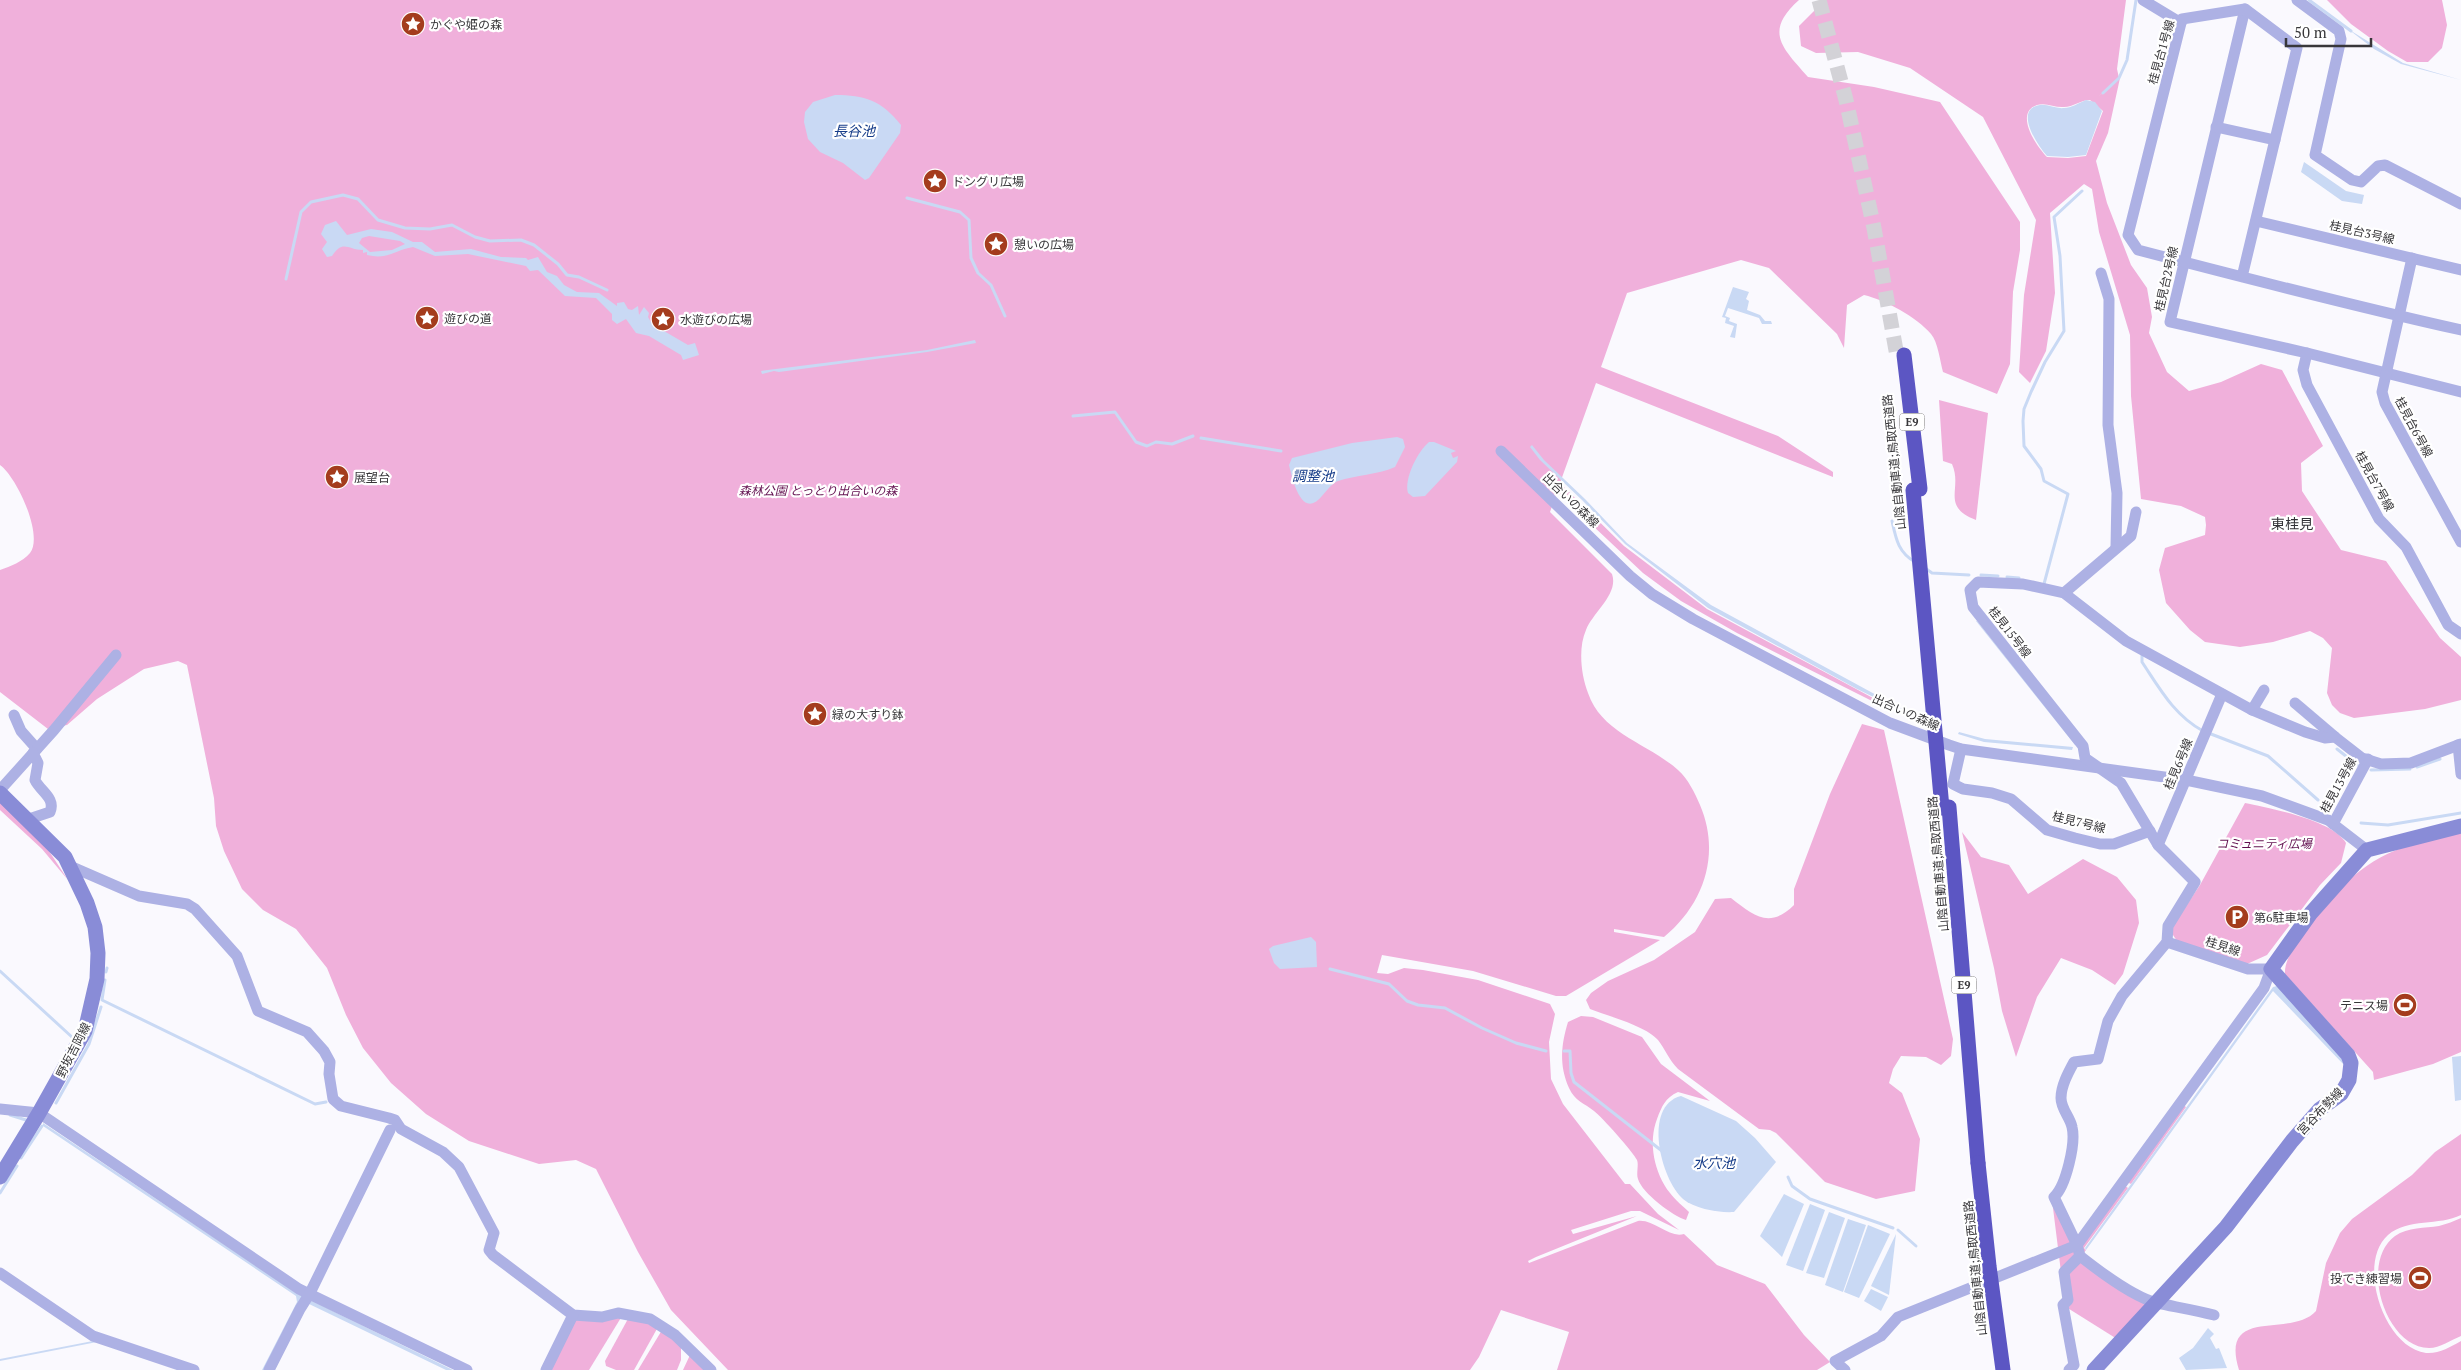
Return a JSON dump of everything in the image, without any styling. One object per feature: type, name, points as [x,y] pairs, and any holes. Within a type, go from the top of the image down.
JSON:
[{"type":"highway","name":"山陰自動車道;鳥取西道路","points":[[1901,356],[1932,639],[1975,1163],[1996,1370]]},
{"type":"highway","name":"山陰自動車道;鳥取西道路","points":[[1975,1163],[2004,1370]]},
{"type":"street","points":[[2143,0],[2181,23]]},
{"type":"street","points":[[2297,0],[2338,31],[2341,39],[2316,154],[2352,180],[2361,182],[2378,166],[2385,165],[2461,204]]},
{"type":"street","points":[[2242,276],[2297,48],[2245,9]]},
{"type":"street","name":"桂見台1号線","points":[[2245,9],[2182,19],[2128,235],[2138,250],[2398,316],[2461,330]]},
{"type":"street","name":"桂見台2号線","points":[[2245,9],[2170,322],[2307,353],[2461,392]]},
{"type":"street","points":[[2216,126],[2276,140]]},
{"type":"street","name":"桂見台3号線","points":[[2256,221],[2461,270]]},
{"type":"street","name":"桂見台6号線","points":[[2412,258],[2382,392],[2385,403],[2461,542]]},
{"type":"street","points":[[2101,273],[2109,299],[2108,425],[2117,493],[2116,548]]},
{"type":"street","name":"桂見台7号線","points":[[2307,353],[2303,370],[2307,385],[2379,519],[2406,547],[2448,625],[2461,634]]},
{"type":"street","name":"出合いの森線","points":[[1502,451],[1630,576],[1652,594],[1693,620],[1890,723],[1961,750],[2186,780],[2262,796],[2305,811],[2332,824],[2366,850]]},
{"type":"street","points":[[2064,593],[2131,536],[2136,512]]},
{"type":"street","name":"桂見15号線","points":[[2079,1250],[2054,1197],[2059,1193],[2070,1162],[2074,1134],[2061,1097],[2074,1062],[2098,1059],[2108,1021],[2122,996],[2167,942],[2168,926],[2195,882],[2158,845],[2122,783],[2085,758],[2083,746],[1972,607],[1970,590],[1978,582],[2023,584],[2064,593],[2126,641],[2222,694],[2252,710],[2305,732],[2325,738],[2335,737],[2368,760],[2381,764],[2411,763],[2460,745]]},
{"type":"street","points":[[0,791],[116,655]]},
{"type":"street","points":[[2252,710],[2264,690]]},
{"type":"street","name":"桂見6号線","points":[[2158,845],[2222,694]]},
{"type":"street","points":[[2295,703],[2335,737]]},
{"type":"street","points":[[14,715],[21,732],[35,751],[38,763],[35,780],[48,797],[52,806],[50,812],[29,819]]},
{"type":"street","points":[[2460,745],[2461,774]]},
{"type":"street","name":"桂見7号線","points":[[1961,750],[1953,784],[1962,789],[1992,793],[2011,799],[2047,830],[2100,844],[2114,844],[2150,831]]},
{"type":"street","name":"桂見13号線","points":[[2332,824],[2368,760]]},
{"type":"street","name":"野坂吉岡線","points":[[0,791],[65,857],[87,903],[95,927],[98,953],[97,979],[84,1031],[39,1113],[0,1177]]},
{"type":"street","points":[[2069,1370],[2074,1365],[2063,1305],[2068,1300],[2064,1272],[2264,988],[2271,968],[2311,913],[2366,850],[2461,826]]},
{"type":"street","points":[[70,866],[139,896],[187,904],[196,908],[237,956],[258,1011],[307,1032],[328,1056],[333,1099],[341,1106],[395,1120],[401,1129],[443,1152],[459,1167],[494,1233],[489,1250],[573,1315],[602,1317],[618,1313],[650,1319],[675,1336],[710,1370]]},
{"type":"street","name":"桂見線","points":[[2167,942],[2248,969],[2271,968]]},
{"type":"street","name":"宮谷布勢線","points":[[2094,1370],[2226,1228],[2292,1141],[2320,1109],[2340,1094],[2349,1080],[2351,1063],[2348,1055],[2271,968]]},
{"type":"street","points":[[0,1109],[39,1113],[300,1289],[467,1370]]},
{"type":"street","points":[[269,1370],[310,1293],[390,1130]]},
{"type":"street","points":[[2079,1250],[2138,1294],[2156,1303],[2214,1315]]},
{"type":"street","points":[[1845,1370],[1835,1361],[1881,1336],[1898,1317],[2079,1250]]},
{"type":"street","points":[[0,1273],[93,1336],[194,1370]]},
{"type":"street","points":[[546,1370],[573,1315]]},
{"type":"green space","name":"森林公園 とっとり出合いの森","points":[[0,0],[1799,0],[1788,11],[1779,31],[1785,48],[1808,77],[1874,87],[1940,102],[2020,222],[2020,250],[2013,292],[2010,364],[1997,394],[1943,372],[1937,347],[1931,334],[1918,321],[1891,305],[1872,297],[1864,295],[1847,305],[1844,348],[1837,334],[1769,268],[1741,260],[1627,293],[1601,367],[1778,436],[1833,472],[1833,477],[1596,383],[1560,483],[1624,546],[1707,609],[1873,698],[1872,701],[1737,633],[1681,601],[1643,573],[1557,492],[1550,512],[1612,574],[1612,589],[1589,623],[1582,645],[1581,661],[1588,693],[1604,719],[1627,737],[1678,770],[1688,782],[1698,800],[1706,823],[1709,842],[1705,877],[1699,894],[1678,924],[1664,937],[1614,929],[1614,932],[1660,940],[1566,996],[1556,996],[1473,971],[1382,955],[1377,973],[1388,974],[1404,968],[1423,970],[1478,980],[1550,1004],[1555,1014],[1549,1042],[1551,1079],[1563,1104],[1625,1184],[1630,1184],[1658,1214],[1679,1230],[1640,1211],[1631,1211],[1571,1230],[1573,1234],[1637,1216],[1536,1257],[1528,1261],[1529,1263],[1638,1221],[1650,1223],[1673,1234],[1684,1234],[1717,1265],[1765,1284],[1804,1335],[1830,1362],[1817,1370],[1557,1370],[1569,1332],[1501,1310],[1479,1357],[1470,1370],[728,1370],[671,1310],[638,1252],[596,1169],[576,1160],[539,1164],[469,1141],[426,1114],[391,1083],[363,1048],[346,1015],[327,968],[296,929],[263,910],[242,889],[224,851],[216,826],[214,798],[187,665],[178,661],[144,669],[97,699],[67,725],[48,729],[0,692],[0,570],[20,561],[30,553],[33,545],[33,533],[31,520],[20,493],[0,465]]},
{"type":"green space","points":[[1825,0],[2126,0],[2117,69],[2119,78],[2098,97],[2120,78],[2108,133],[2096,161],[2107,203],[2131,265],[2147,288],[2152,317],[2149,333],[2167,372],[2189,391],[2221,382],[2261,364],[2282,370],[2323,446],[2301,463],[2302,491],[2341,550],[2386,561],[2440,638],[2461,657],[2461,700],[2425,709],[2354,718],[2340,713],[2332,705],[2327,693],[2332,648],[2323,638],[2310,631],[2273,642],[2240,647],[2205,642],[2190,630],[2166,603],[2159,570],[2165,548],[2205,535],[2205,517],[2181,506],[2141,499],[2131,396],[2130,335],[2099,232],[2092,189],[2084,184],[2050,213],[2055,293],[2046,351],[2030,383],[2019,372],[2024,295],[2036,220],[1983,117],[1910,68],[1858,52],[1816,53],[1801,46],[1799,26]],"holes":[[[2090,100],[2103,111],[2086,156],[2068,158],[2047,157],[2033,138],[2027,122],[2027,115],[2030,109],[2040,104],[2064,107]]]},
{"type":"green space","points":[[2327,0],[2442,0],[2447,25],[2442,48],[2428,62],[2407,62],[2388,51],[2351,24]]},
{"type":"green space","points":[[1939,400],[1988,413],[1976,520],[1965,515],[1955,503],[1955,473],[1952,464],[1943,461]]},
{"type":"green space","points":[[1862,724],[1884,730],[1953,1039],[1951,1056],[1941,1065],[1926,1057],[1901,1056],[1893,1069],[1889,1083],[1902,1093],[1920,1139],[1915,1191],[1876,1199],[1825,1182],[1776,1133],[1770,1130],[1759,1129],[1678,1069],[1658,1040],[1652,1035],[1636,1026],[1590,1009],[1586,1000],[1591,993],[1608,981],[1654,960],[1695,932],[1715,899],[1731,898],[1754,914],[1769,918],[1785,913],[1794,905],[1794,889],[1830,794]]},
{"type":"green space","points":[[0,801],[47,848],[68,880],[42,849],[0,810]]},
{"type":"green space","name":"コミュニティ広場","points":[[2245,803],[2300,816],[2328,828],[2339,835],[2346,843],[2341,863],[2320,885],[2267,955],[2247,964],[2177,941],[2171,932],[2172,927],[2200,885]]},
{"type":"green space","points":[[1962,832],[1981,857],[2009,865],[2028,894],[2083,859],[2117,877],[2136,900],[2139,923],[2123,974],[2115,985],[2092,970],[2061,958],[2037,997],[2016,1057],[2002,1011],[1994,968]]},
{"type":"green space","name":"テニス場","points":[[2461,833],[2461,1052],[2433,1064],[2374,1080],[2373,1072],[2285,974],[2286,963],[2294,948],[2322,908],[2343,885],[2367,866],[2380,857],[2402,848],[2427,840]]},
{"type":"green space","points":[[1581,1016],[1593,1017],[1642,1037],[1661,1064],[1710,1101],[1678,1092],[1664,1103],[1654,1128],[1653,1147],[1656,1167],[1664,1185],[1689,1212],[1686,1220],[1666,1209],[1645,1191],[1638,1179],[1637,1160],[1604,1120],[1571,1092],[1562,1063],[1564,1039],[1568,1022]]},
{"type":"green space","points":[[2183,1105],[2186,1107],[2131,1184],[2127,1182]]},
{"type":"green space","points":[[2461,1134],[2461,1215],[2405,1226],[2388,1235],[2379,1248],[2375,1265],[2375,1283],[2379,1303],[2387,1321],[2398,1336],[2411,1348],[2426,1353],[2449,1348],[2461,1341],[2461,1370],[2239,1370],[2236,1350],[2239,1337],[2248,1330],[2305,1319],[2316,1311],[2326,1263],[2340,1233],[2352,1219],[2412,1175],[2435,1152]]},
{"type":"green space","points":[[2125,1186],[2128,1188],[2084,1248],[2086,1250],[2083,1254],[2082,1243]]},
{"type":"green space","points":[[2052,1200],[2076,1252],[2061,1272]]},
{"type":"green space","name":"投てき練習場","points":[[2461,1218],[2461,1336],[2433,1348],[2413,1344],[2400,1334],[2389,1319],[2382,1301],[2378,1283],[2379,1264],[2384,1248],[2395,1236],[2405,1231],[2439,1226]]},
{"type":"green space","points":[[2080,1261],[2149,1302],[2117,1339],[2066,1307],[2068,1273]]},
{"type":"green space","points":[[622,1316],[589,1370],[549,1370],[575,1319]]},
{"type":"green space","points":[[629,1317],[658,1327],[634,1370],[616,1370],[606,1366],[605,1361]]},
{"type":"green space","points":[[662,1330],[681,1346],[681,1360],[677,1370],[638,1370]]},
{"type":"green space","points":[[690,1355],[706,1370],[683,1370]]},
{"type":"water","points":[[2348,29],[2403,63],[2461,80],[2401,64],[2374,49]]},
{"type":"water","name":"長谷池","points":[[835,95],[855,96],[872,101],[886,110],[901,125],[900,133],[869,178],[865,180],[843,163],[820,152],[808,139],[804,122],[805,112],[813,102]]},
{"type":"water","points":[[2086,100],[2095,102],[2102,111],[2086,155],[2068,157],[2047,156],[2030,128],[2028,113],[2032,108],[2040,105],[2067,108]]},
{"type":"water","points":[[2304,162],[2346,191],[2364,195],[2362,204],[2342,201],[2301,172]]},
{"type":"water","points":[[336,221],[347,235],[371,229],[392,232],[413,242],[422,242],[435,252],[471,249],[501,257],[526,258],[528,260],[538,257],[547,272],[557,276],[564,285],[577,292],[599,293],[617,306],[617,303],[624,302],[628,309],[632,310],[638,306],[639,315],[644,307],[649,313],[648,317],[652,324],[688,345],[695,343],[699,355],[683,360],[681,355],[649,336],[636,333],[626,319],[617,324],[612,320],[612,314],[596,298],[565,296],[538,270],[530,271],[526,266],[468,254],[435,256],[413,247],[386,255],[374,256],[367,255],[367,252],[363,253],[363,250],[343,247],[339,248],[332,256],[327,257],[322,249],[327,242],[321,234],[325,225]],"holes":[[[369,236],[400,241],[405,244],[392,250],[370,252],[359,243],[362,238]]]},
{"type":"water","points":[[1733,287],[1749,292],[1746,299],[1749,301],[1747,310],[1760,315],[1765,321],[1771,321],[1772,324],[1762,324],[1759,318],[1728,308],[1725,316],[1730,318],[1729,321],[1737,324],[1735,338],[1730,337],[1734,326],[1725,323],[1726,318],[1722,317]]},
{"type":"water","points":[[975,340],[976,343],[927,352],[762,374],[761,371],[927,350]]},
{"type":"water","name":"調整池","points":[[1397,437],[1403,439],[1405,447],[1395,467],[1381,472],[1338,481],[1314,503],[1308,503],[1303,500],[1299,494],[1289,465],[1292,458],[1352,443]]},
{"type":"water","points":[[1429,442],[1434,442],[1456,451],[1451,453],[1453,458],[1458,456],[1457,462],[1425,496],[1413,497],[1408,493],[1407,487],[1410,473],[1416,458]]},
{"type":"water","points":[[1532,445],[1544,460],[1627,543],[1711,605],[1915,716],[1942,728],[1941,730],[1857,689],[1708,608],[1625,544],[1540,460],[1530,447]]},
{"type":"water","points":[[1977,621],[2077,745],[2075,745]]},
{"type":"water","points":[[1959,732],[1985,739],[2073,747],[2072,750],[1984,742],[1958,734]]},
{"type":"water","points":[[1311,937],[1316,942],[1317,967],[1280,969],[1274,963],[1269,949],[1273,946]]},
{"type":"water","points":[[2277,986],[2345,1060],[2345,1066],[2273,991],[2086,1250],[2085,1248],[2273,987]]},
{"type":"water","points":[[2461,1056],[2461,1100],[2455,1101],[2452,1057]]},
{"type":"water","name":"水穴池","points":[[1681,1096],[1736,1121],[1755,1138],[1776,1162],[1734,1212],[1707,1210],[1688,1202],[1675,1190],[1668,1176],[1662,1161],[1659,1128],[1662,1114],[1669,1103]]},
{"type":"water","points":[[43,1123],[298,1294],[453,1370],[446,1370],[307,1303],[265,1370],[262,1370],[297,1302],[296,1296],[43,1126]]},
{"type":"water","points":[[1784,1194],[1804,1204],[1782,1257],[1760,1236]]},
{"type":"water","points":[[1810,1204],[1825,1210],[1803,1271],[1786,1265]]},
{"type":"water","points":[[1829,1212],[1845,1218],[1824,1278],[1806,1273]]},
{"type":"water","points":[[1848,1219],[1866,1225],[1843,1292],[1825,1285]]},
{"type":"water","points":[[1868,1225],[1890,1234],[1859,1298],[1844,1292]]},
{"type":"water","points":[[1896,1234],[1889,1295],[1871,1286]]},
{"type":"water","points":[[1871,1289],[1888,1297],[1881,1311],[1864,1301]]},
{"type":"water","points":[[2208,1328],[2214,1334],[2210,1338],[2216,1349],[2219,1348],[2227,1368],[2186,1370],[2179,1358],[2193,1348]]},
{"type":"water","points":[[98,1340],[97,1342],[0,1361],[0,1359]]},
{"type":"waterway","points":[[2103,93],[2119,78],[2127,60],[2136,0]]},
{"type":"waterway","points":[[2309,0],[2351,31]]},
{"type":"waterway","points":[[2044,584],[2068,494],[2044,481],[2041,469],[2024,446],[2024,409],[2045,362],[2064,331],[2060,256],[2054,217],[2082,191]]},
{"type":"waterway","points":[[286,279],[301,212],[311,202],[343,195],[358,199],[378,220],[405,228],[430,229],[452,225],[475,237],[490,241],[521,240],[534,245],[558,264],[567,275],[579,277],[607,290]]},
{"type":"waterway","points":[[907,198],[960,212],[969,220],[971,258],[978,273],[991,285],[1005,316]]},
{"type":"waterway","points":[[1073,416],[1115,412],[1136,442],[1147,446],[1156,442],[1172,444],[1193,436]]},
{"type":"waterway","points":[[1201,438],[1281,451]]},
{"type":"waterway","points":[[1892,521],[1901,549],[1915,562]]},
{"type":"waterway","points":[[1925,568],[1932,573],[1969,575]]},
{"type":"waterway","points":[[1981,575],[1998,576]]},
{"type":"waterway","points":[[2007,577],[2019,578]]},
{"type":"waterway","points":[[2142,655],[2142,662],[2168,701],[2193,725],[2203,731]]},
{"type":"waterway","points":[[2211,734],[2268,756],[2318,800]]},
{"type":"waterway","points":[[2337,749],[2357,765]]},
{"type":"waterway","points":[[2417,767],[2440,759]]},
{"type":"waterway","points":[[2371,770],[2410,769]]},
{"type":"waterway","points":[[2361,823],[2388,825],[2461,813]]},
{"type":"waterway","points":[[106,972],[107,968]]},
{"type":"waterway","points":[[1330,969],[1389,984],[1407,1001],[1418,1005],[1445,1008],[1482,1028],[1516,1043],[1546,1051]]},
{"type":"waterway","points":[[0,971],[73,1038]]},
{"type":"waterway","points":[[105,980],[102,1000],[315,1104],[326,1102]]},
{"type":"waterway","points":[[56,1103],[89,1044],[101,1007]]},
{"type":"waterway","points":[[1564,1051],[1570,1051],[1571,1073],[1574,1082],[1662,1151]]},
{"type":"waterway","points":[[10,1115],[26,1120]]},
{"type":"waterway","points":[[21,1158],[42,1126]]},
{"type":"waterway","points":[[0,1193],[17,1166]]},
{"type":"waterway","points":[[1788,1177],[1792,1186],[1810,1199],[1893,1228]]},
{"type":"waterway","points":[[1898,1230],[1916,1246]]},
{"type":"tunnel","points":[[1819,0],[1846,100],[1874,228],[1897,356]]},
{"type":"place","name":"かぐや姫の森","points":[[413,24]]},
{"type":"place","name":"ドングリ広場","points":[[935,181]]},
{"type":"place","name":"憩いの広場","points":[[996,244]]},
{"type":"place","name":"遊びの道","points":[[427,318]]},
{"type":"place","name":"水遊びの広場","points":[[663,319]]},
{"type":"place","name":"展望台","points":[[337,477]]},
{"type":"place","name":"緑の大すり鉢","points":[[815,714]]},
{"type":"place","name":"第6駐車場","points":[[2237,917]]},
{"type":"place","name":"テニス場","points":[[2405,1005]]},
{"type":"place","name":"投てき練習場","points":[[2420,1278]]},
{"type":"district","name":"東桂見","points":[[2292,523]]}]
